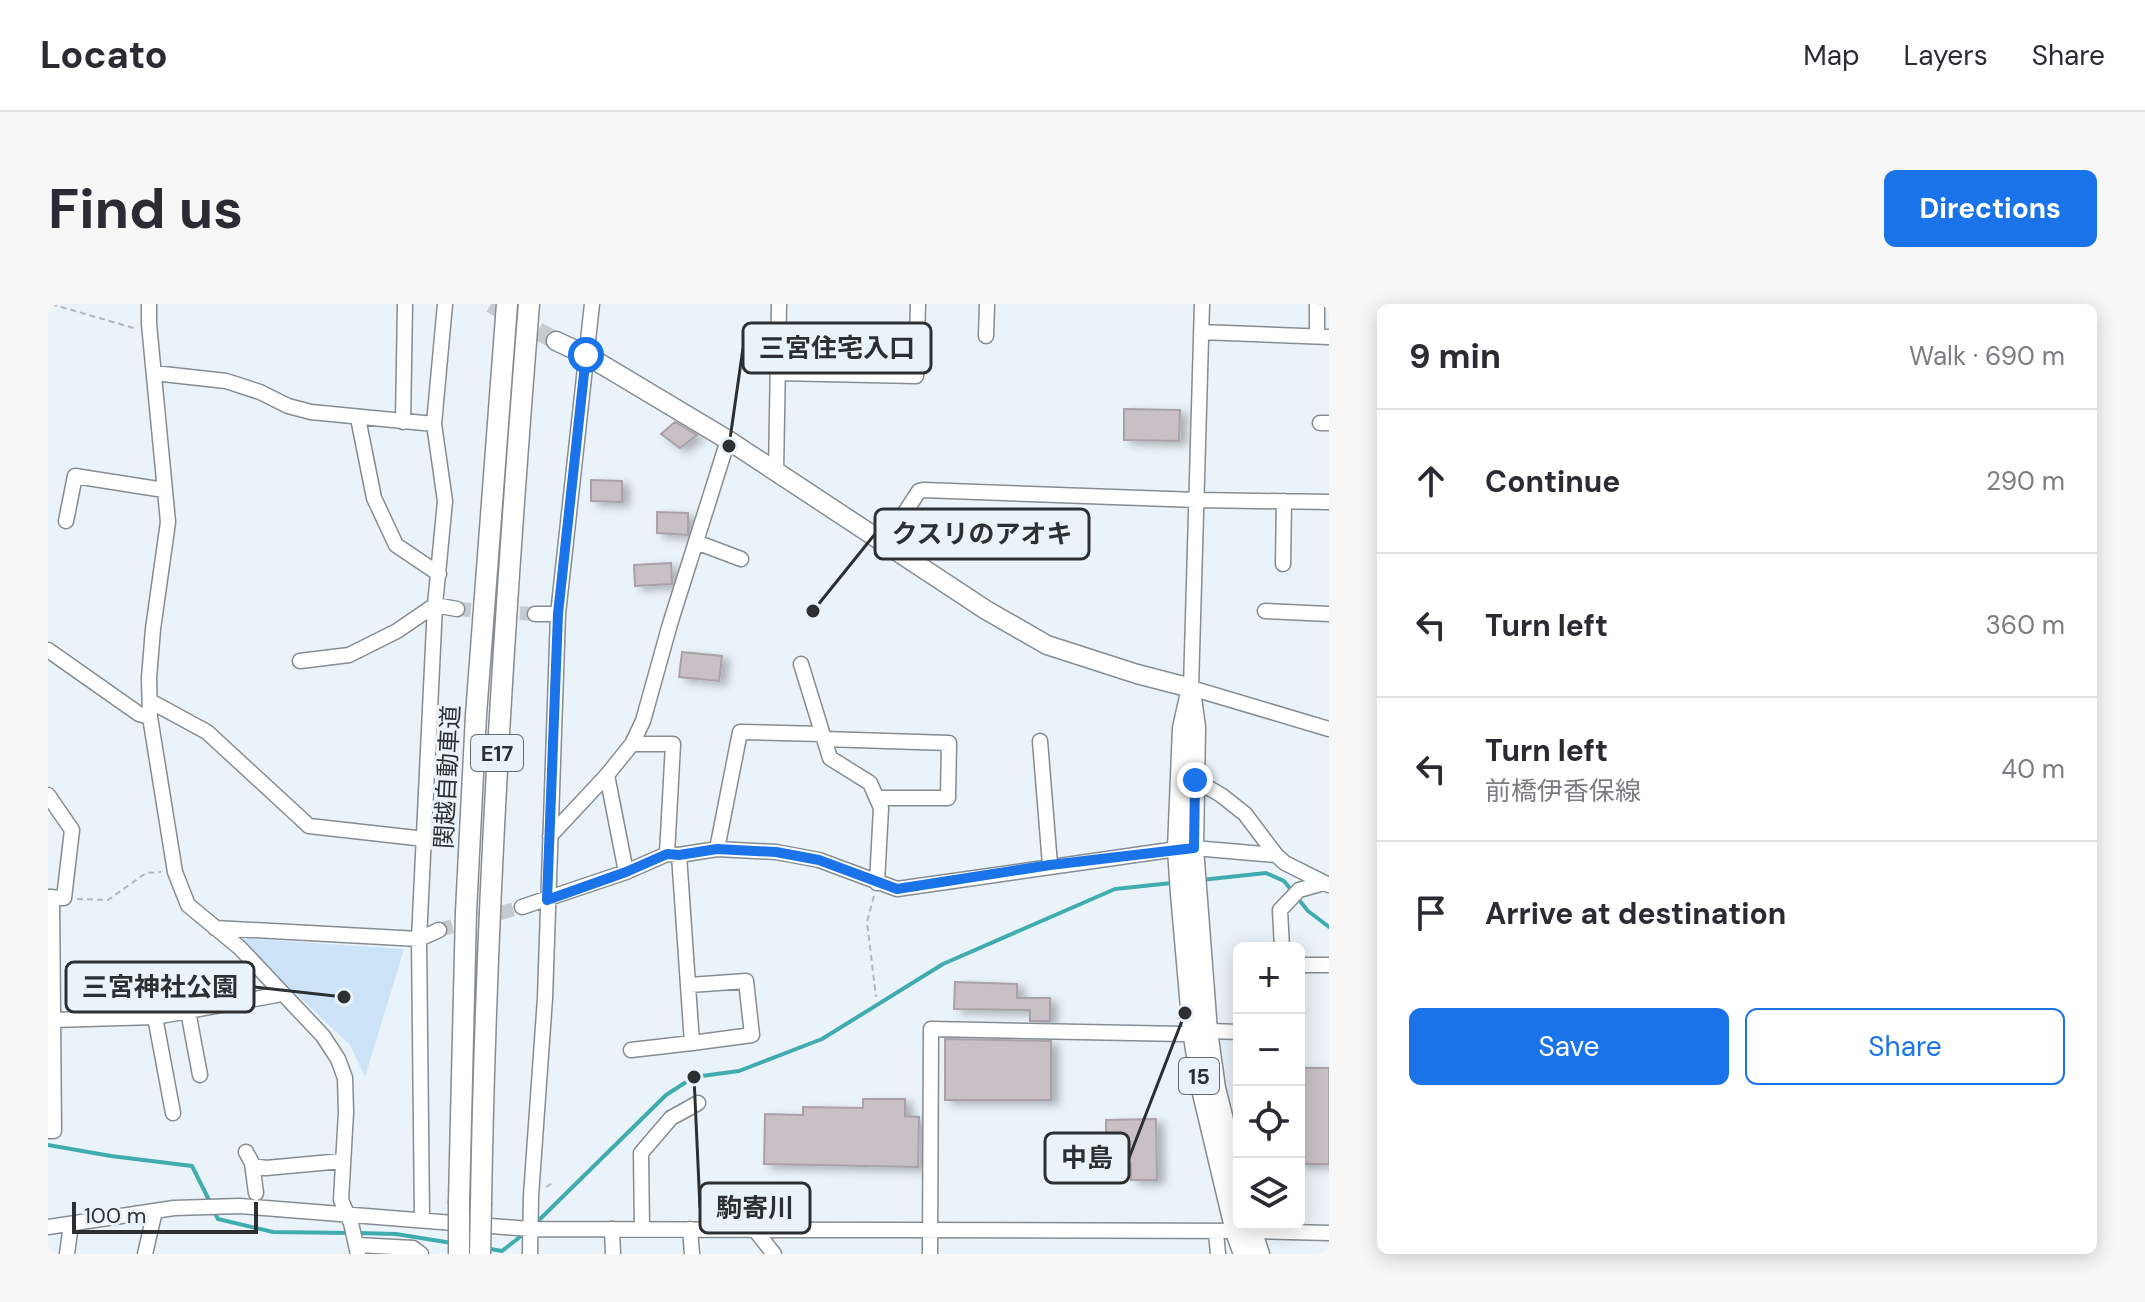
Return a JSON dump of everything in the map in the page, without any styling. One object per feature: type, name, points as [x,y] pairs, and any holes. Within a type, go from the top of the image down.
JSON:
[{"type":"highway","name":"関越自動車道","points":[[459,1254],[466,912],[476,715],[507,304]]},
{"type":"highway","name":"関越自動車道","points":[[480,1254],[489,906],[529,304]]},
{"type":"main road","points":[[556,341],[586,355],[728,440],[986,610],[1047,645],[1191,688]]},
{"type":"main road","name":"15","points":[[1186,848],[1195,780],[1196,727],[1191,688]]},
{"type":"main road","name":"15","points":[[1191,688],[1182,728],[1192,1030],[1201,1089],[1233,1211]]},
{"type":"main road","name":"15","points":[[1189,894],[1216,1088],[1234,1158]]},
{"type":"main road","name":"15","points":[[1238,1230],[1243,1254]]},
{"type":"main road","name":"15","points":[[1238,1230],[1260,1254]]},
{"type":"street","points":[[149,304],[168,522],[153,629],[150,717],[175,872],[188,905],[240,948],[323,1036],[341,1068],[345,1078],[346,1112],[341,1200],[357,1247],[413,1248],[421,1254]]},
{"type":"street","points":[[403,422],[405,304]]},
{"type":"street","points":[[422,1219],[419,939],[435,605],[445,501],[434,424],[445,304]]},
{"type":"street","points":[[530,1254],[545,998],[558,614],[592,304]]},
{"type":"street","points":[[776,471],[779,304]]},
{"type":"street","points":[[778,373],[916,376],[918,304]]},
{"type":"street","points":[[986,336],[987,304]]},
{"type":"street","points":[[1202,304],[1191,688],[1329,729]]},
{"type":"street","points":[[1201,332],[1323,337],[1317,304]]},
{"type":"street","points":[[154,373],[226,381],[296,408],[358,418],[434,424]]},
{"type":"street","points":[[358,418],[374,498],[396,545],[439,574]]},
{"type":"street","points":[[550,836],[607,775],[632,744],[643,721],[728,440]]},
{"type":"street","points":[[66,521],[75,476],[164,490]]},
{"type":"street","points":[[885,543],[919,491],[923,490],[1329,502]]},
{"type":"street","points":[[1283,564],[1284,501]]},
{"type":"street","points":[[696,542],[741,559]]},
{"type":"street","points":[[300,661],[349,655],[397,631],[435,605],[457,609]]},
{"type":"street","points":[[1265,611],[1329,614]]},
{"type":"street","points":[[535,614],[558,614]]},
{"type":"street","points":[[48,650],[139,714],[150,717]]},
{"type":"street","points":[[801,664],[830,758],[870,783],[881,808],[877,883]]},
{"type":"street","points":[[150,701],[207,732],[309,826],[425,839]]},
{"type":"street","points":[[717,849],[740,732],[949,743],[948,798],[877,798]]},
{"type":"street","points":[[1040,741],[1050,865]]},
{"type":"street","points":[[632,744],[673,744],[673,855],[690,985],[692,1043]]},
{"type":"street","points":[[607,775],[626,872]]},
{"type":"street","points":[[1195,780],[1245,814],[1285,863],[1326,884]]},
{"type":"street","points":[[48,795],[72,830],[55,897],[54,1131],[48,1131]]},
{"type":"street","points":[[522,907],[673,855],[717,849],[776,852],[819,860],[897,889],[1186,848],[1276,855]]},
{"type":"street","points":[[1282,942],[1280,910],[1299,890],[1326,884]]},
{"type":"street","points":[[215,928],[419,939],[439,930]]},
{"type":"street","points":[[1305,965],[1329,965]]},
{"type":"street","points":[[631,1050],[752,1035],[746,981],[690,985]]},
{"type":"street","points":[[53,1020],[155,1017],[282,994]]},
{"type":"street","points":[[188,1011],[200,1075]]},
{"type":"street","points":[[155,1017],[173,1113]]},
{"type":"street","points":[[930,1254],[931,1029],[1184,1034]]},
{"type":"street","points":[[1208,1031],[1233,1032]]},
{"type":"street","points":[[642,1229],[641,1153],[671,1118],[698,1103]]},
{"type":"street","points":[[256,1193],[249,1159],[266,1168],[342,1161]]},
{"type":"street","points":[[48,1227],[174,1208],[240,1206],[348,1218],[422,1219],[530,1229],[1233,1230]]},
{"type":"street","points":[[145,1254],[155,1211]]},
{"type":"street","points":[[67,1254],[71,1224]]},
{"type":"street","points":[[612,1229],[613,1254]]},
{"type":"street","points":[[690,1229],[692,1254]]},
{"type":"street","points":[[755,1230],[774,1254]]},
{"type":"street","points":[[1218,1254],[1238,1230]]},
{"type":"street","points":[[1292,1230],[1329,1233]]},
{"type":"path","points":[[51,304],[150,332]]},
{"type":"path","points":[[55,897],[108,900],[146,873],[175,872]]},
{"type":"path","points":[[876,997],[867,922],[877,883]]},
{"type":"shaded area","points":[[237,938],[404,949],[365,1077],[350,1045]]},
{"type":"building","points":[[1124,409],[1180,410],[1179,441],[1124,440]]},
{"type":"building","points":[[675,422],[697,435],[680,448],[661,434]]},
{"type":"building","points":[[591,480],[622,481],[622,502],[591,501]]},
{"type":"building","points":[[657,512],[688,513],[688,535],[657,533]]},
{"type":"building","points":[[671,563],[672,584],[635,586],[634,565]]},
{"type":"building","points":[[682,652],[722,656],[719,681],[679,677]]},
{"type":"building","points":[[955,982],[1017,984],[1017,998],[1050,998],[1050,1021],[1030,1021],[1030,1010],[954,1009]]},
{"type":"building","points":[[945,1039],[1051,1041],[1051,1100],[945,1100]]},
{"type":"building","points":[[1305,1068],[1329,1068],[1329,1164],[1305,1164]]},
{"type":"building","points":[[863,1099],[905,1099],[905,1116],[919,1117],[918,1167],[764,1164],[765,1114],[803,1115],[803,1107],[863,1108]]},
{"type":"building","points":[[1156,1119],[1157,1180],[1131,1180],[1131,1164],[1106,1165],[1106,1120]]},
{"type":"waterway","points":[[1201,880],[1266,873],[1284,881],[1308,911],[1329,927]]},
{"type":"waterway","points":[[535,1224],[666,1095],[694,1077],[739,1071],[822,1039],[943,964],[1115,889],[1172,883]]},
{"type":"waterway","points":[[48,1145],[192,1166],[210,1202]]},
{"type":"waterway","points":[[213,1210],[218,1219],[273,1232],[349,1233]]},
{"type":"waterway","points":[[358,1233],[396,1234],[452,1243]]},
{"type":"waterway","points":[[485,1248],[502,1251],[525,1233]]},
{"type":"tunnel","points":[[491,304],[556,341]]},
{"type":"tunnel","points":[[457,609],[535,614]]},
{"type":"tunnel","points":[[439,930],[522,907]]},
{"type":"place","name":"三宮住宅入口","points":[[729,446]]},
{"type":"place","name":"クスリのアオキ","points":[[813,611]]},
{"type":"place","name":"三宮神社公園","points":[[344,997]]},
{"type":"place","name":"中島","points":[[1185,1013]]},
{"type":"place","name":"駒寄川","points":[[694,1077]]},
{"type":"route","points":[[586,355],[558,614],[547,900],[667,854],[717,849],[776,852],[819,860],[897,889],[1050,865],[1194,848],[1195,780]]}]
